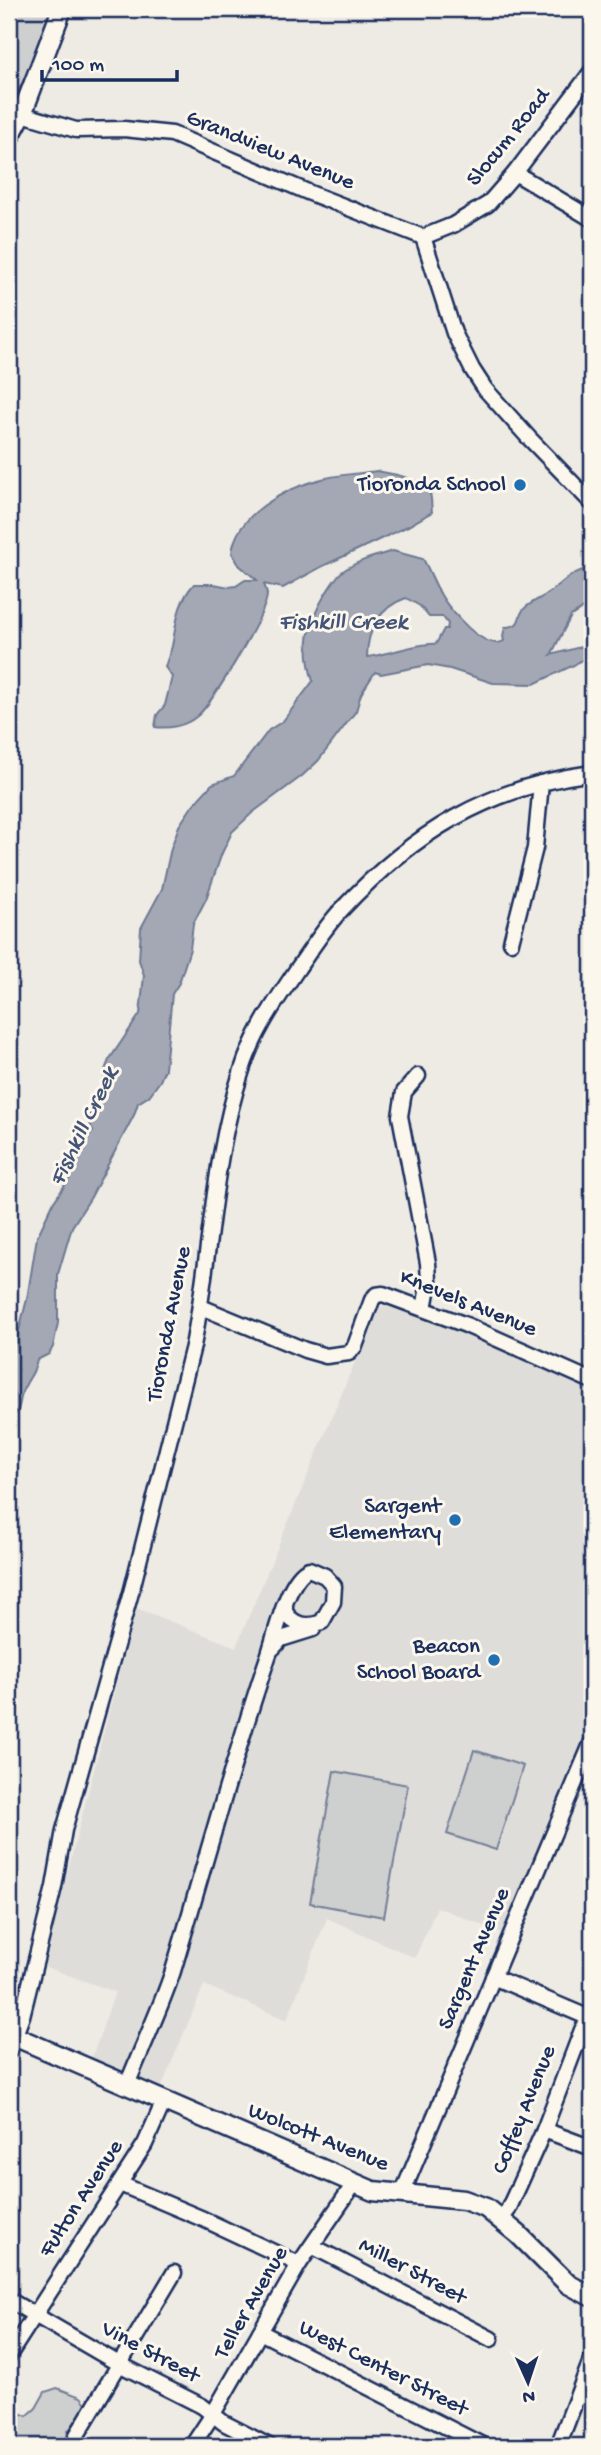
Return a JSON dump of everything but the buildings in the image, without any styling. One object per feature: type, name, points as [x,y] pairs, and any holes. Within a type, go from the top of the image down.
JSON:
[{"type":"main road","points":[[9,138],[22,114],[62,9]]},
{"type":"main road","name":"Wolcott Avenue","points":[[11,2041],[127,2085],[373,2191],[464,2200],[486,2208],[501,2219],[568,2284],[592,2297]]},
{"type":"street","name":"Slocum Road","points":[[423,237],[453,225],[488,204],[515,173],[592,71]]},
{"type":"street","name":"Grandview Avenue","points":[[22,114],[76,130],[124,129],[179,136],[310,193],[423,237]]},
{"type":"street","points":[[515,173],[592,219]]},
{"type":"street","points":[[423,237],[454,333],[472,369],[485,389],[592,503]]},
{"type":"street","name":"Tioronda Avenue","points":[[11,2041],[54,1887],[64,1830],[132,1589],[201,1307],[223,1138],[252,1042],[277,998],[341,909],[417,841],[477,804],[505,793],[592,773]]},
{"type":"street","points":[[510,942],[535,848],[541,783]]},
{"type":"street","points":[[418,1076],[404,1092],[400,1116],[428,1263],[429,1281],[424,1309]]},
{"type":"street","name":"Knevels Avenue","points":[[201,1307],[326,1356],[349,1353],[355,1346],[372,1300],[376,1295],[390,1296],[592,1381]]},
{"type":"street","points":[[127,2085],[172,1972],[270,1652],[285,1605],[303,1572],[309,1569],[317,1571],[331,1580],[335,1592],[333,1602],[321,1622],[314,1629],[281,1639],[270,1652]]},
{"type":"street","points":[[285,1605],[285,1612],[297,1623],[313,1625],[321,1622]]},
{"type":"street","name":"Sargent Avenue","points":[[402,2194],[589,1759],[592,1742]]},
{"type":"street","points":[[493,1977],[591,2019]]},
{"type":"street","name":"Coffey Avenue","points":[[501,2219],[508,2210],[544,2130],[582,2030],[591,2019]]},
{"type":"street","name":"Fulton Avenue","points":[[9,2355],[145,2144],[164,2101]]},
{"type":"street","points":[[544,2130],[592,2148]]},
{"type":"street","points":[[120,2184],[299,2264]]},
{"type":"street","name":"Teller Avenue","points":[[192,2446],[299,2264],[354,2184]]},
{"type":"street","name":"Miller Street","points":[[312,2246],[491,2339]]},
{"type":"street","points":[[75,2445],[77,2435],[174,2273]]},
{"type":"street","name":"Vine Street","points":[[9,2300],[33,2316],[202,2406],[224,2423],[269,2446]]},
{"type":"street","name":"West Center Street","points":[[260,2332],[484,2446]]},
{"type":"street","points":[[558,2446],[592,2358]]},
{"type":"shaded area","points":[[9,9],[61,9],[39,47],[9,111]]},
{"type":"shaded area","points":[[389,1302],[592,1388],[592,1730],[504,1934],[437,1907],[415,1958],[327,1918],[287,2020],[204,1985],[161,2088],[91,2060],[115,1992],[43,1966],[136,1608],[236,1647],[377,1309]]},
{"type":"shaded area","points":[[474,1750],[523,1766],[496,1850],[447,1834]]},
{"type":"shaded area","points":[[334,1771],[408,1785],[384,1917],[310,1903]]},
{"type":"shaded area","points":[[57,2388],[81,2397],[88,2406],[68,2431],[65,2446],[9,2446],[9,2409],[27,2416],[36,2408],[45,2392]]},
{"type":"water","points":[[377,471],[420,484],[430,494],[432,512],[283,588],[264,584],[267,595],[258,620],[204,709],[182,725],[155,727],[157,715],[165,705],[172,677],[165,667],[178,613],[188,591],[194,584],[229,587],[245,580],[257,580],[239,565],[232,553],[242,526],[264,505],[305,484],[340,475]]},
{"type":"water","name":"Fishkill Creek","points":[[393,551],[423,559],[441,595],[452,610],[478,635],[496,643],[504,641],[505,627],[518,623],[526,607],[574,574],[592,567],[592,603],[571,616],[551,655],[584,646],[592,634],[592,653],[534,684],[493,683],[428,665],[381,674],[375,672],[361,694],[356,711],[318,761],[232,832],[206,899],[193,924],[190,949],[179,983],[172,994],[165,1069],[149,1096],[138,1103],[91,1197],[72,1227],[58,1274],[58,1323],[53,1347],[49,1354],[37,1360],[19,1407],[9,1421],[9,1362],[27,1299],[37,1237],[53,1203],[69,1179],[83,1140],[93,1132],[88,1117],[103,1089],[109,1060],[140,1014],[144,975],[139,960],[141,928],[162,889],[179,826],[212,784],[234,776],[269,730],[283,721],[313,681],[308,657],[311,625],[336,578],[354,564]],"holes":[[[406,598],[420,606],[429,617],[443,617],[448,624],[436,644],[367,657],[372,629],[389,607]]]},
{"type":"place","name":"Tioronda School","points":[[520,485]]},
{"type":"place","name":"Sargent Elementary","points":[[455,1520]]},
{"type":"place","name":"Beacon School Board","points":[[494,1660]]}]
